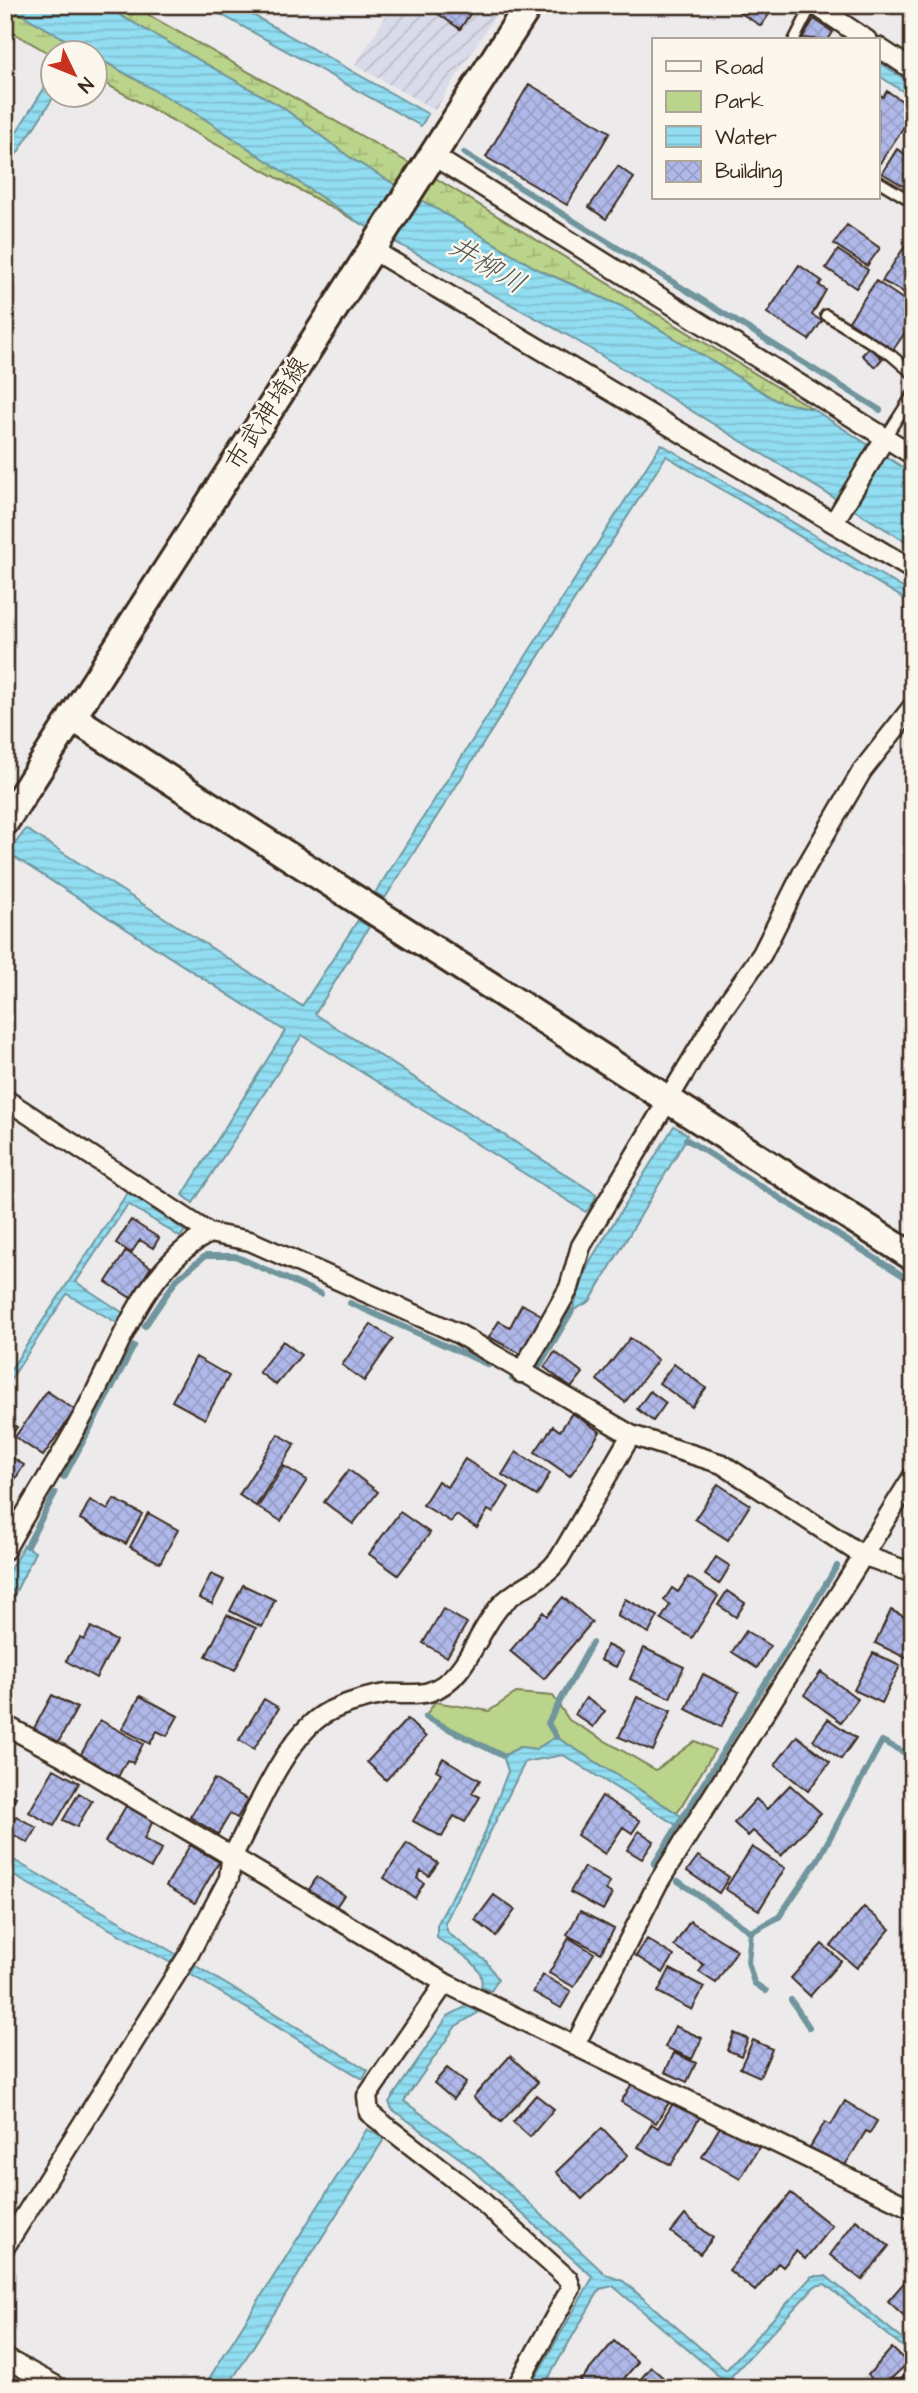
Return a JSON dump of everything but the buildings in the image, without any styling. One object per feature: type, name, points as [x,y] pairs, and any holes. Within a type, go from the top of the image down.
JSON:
[{"type":"street","name":"市武神埼線","points":[[5,822],[529,5]]},
{"type":"street","points":[[814,5],[864,38]]},
{"type":"street","points":[[880,48],[913,71]]},
{"type":"street","points":[[429,159],[913,455]]},
{"type":"street","points":[[372,246],[913,570]]},
{"type":"street","points":[[834,522],[885,438]]},
{"type":"street","points":[[521,1373],[569,1288],[581,1246],[719,1016],[762,954],[803,872],[862,771],[913,706]]},
{"type":"street","points":[[72,717],[913,1257]]},
{"type":"street","points":[[5,1099],[209,1233],[250,1241],[457,1333],[521,1373],[631,1435],[722,1464],[862,1555],[913,1573]]},
{"type":"street","points":[[5,1550],[86,1412],[146,1292],[188,1244],[209,1233]]},
{"type":"street","points":[[5,2247],[189,1954],[229,1878],[231,1859],[290,1750],[315,1720],[328,1712],[384,1695],[427,1693],[442,1686],[461,1668],[488,1618],[505,1600],[547,1574],[559,1559],[631,1435]]},
{"type":"street","points":[[575,2045],[658,1883],[913,1476]]},
{"type":"street","points":[[5,1725],[61,1755],[231,1859],[445,1983],[913,2210]]},
{"type":"street","points":[[445,1983],[367,2096],[369,2113],[475,2195],[568,2279],[571,2288],[516,2388]]},
{"type":"street","points":[[5,2358],[60,2388]]},
{"type":"street","points":[[907,2388],[913,2382]]},
{"type":"lane","points":[[795,38],[814,5]]},
{"type":"lane","points":[[880,182],[913,202]]},
{"type":"lane","points":[[826,315],[891,355],[913,374]]},
{"type":"lane","points":[[885,438],[913,394]]},
{"type":"shaded area","points":[[393,5],[502,5],[435,110],[355,65]]},
{"type":"green space","points":[[5,5],[63,38],[38,38],[38,47],[5,28]]},
{"type":"green space","points":[[102,5],[131,5],[432,176],[813,409],[777,401],[623,307],[539,270],[352,159],[282,107]]},
{"type":"green space","points":[[108,64],[202,117],[358,222],[108,85]]},
{"type":"green space","points":[[516,1693],[553,1696],[569,1720],[656,1770],[695,1741],[715,1750],[677,1813],[556,1737],[536,1749],[520,1747],[503,1756],[425,1717],[435,1702],[489,1711]]},
{"type":"water","name":"井柳川","points":[[5,5],[102,5],[282,107],[352,159],[539,270],[623,307],[777,401],[813,409],[913,474],[913,546],[569,336],[358,222],[202,117],[108,63],[108,38],[63,38]]},
{"type":"water","points":[[204,5],[235,5],[428,114],[421,126]]},
{"type":"water","points":[[880,62],[913,85],[913,98],[880,76]]},
{"type":"water","points":[[38,98],[38,108],[47,108],[5,172],[5,150]]},
{"type":"water","points":[[661,444],[913,594],[913,604],[666,456],[385,898],[375,893]]},
{"type":"water","points":[[26,829],[302,1006],[358,920],[369,927],[315,1014],[596,1194],[594,1202],[586,1212],[302,1035],[193,1203],[183,1195],[285,1031],[8,853]]},
{"type":"water","points":[[674,1126],[687,1134],[686,1139],[590,1301],[572,1311],[590,1261]]},
{"type":"water","points":[[128,1192],[185,1231],[180,1237],[128,1204],[76,1282],[125,1314],[119,1324],[67,1294],[5,1388],[5,1378]]},
{"type":"water","points":[[24,1545],[35,1552],[5,1614],[5,1578]]},
{"type":"water","points":[[556,1737],[686,1819],[681,1828],[563,1755],[525,1762],[445,1923],[448,1933],[486,1961],[498,1979],[491,1991],[481,1987],[479,1971],[468,1958],[437,1938],[437,1925],[482,1840],[508,1771],[503,1756],[520,1747],[536,1749]]},
{"type":"water","points":[[5,1855],[176,1955],[171,1963],[5,1871]]},
{"type":"water","points":[[196,1966],[368,2070],[363,2079],[190,1974]]},
{"type":"water","points":[[467,2006],[479,2012],[456,2026],[404,2101],[481,2158],[606,2275],[623,2281],[726,2370],[812,2276],[826,2276],[913,2348],[913,2355],[825,2284],[815,2286],[726,2382],[613,2286],[600,2289],[546,2382],[552,2388],[536,2388],[535,2378],[593,2277],[462,2160],[392,2109],[389,2102],[448,2016]]},
{"type":"water","points":[[367,2129],[384,2139],[227,2388],[203,2388]]},
{"type":"waterway","points":[[464,153],[880,410]]},
{"type":"waterway","points":[[686,1139],[913,1282]]},
{"type":"waterway","points":[[145,1326],[177,1279],[205,1256],[235,1256],[321,1294]]},
{"type":"waterway","points":[[350,1303],[489,1365]]},
{"type":"waterway","points":[[539,1366],[572,1311]]},
{"type":"waterway","points":[[64,1477],[134,1346]]},
{"type":"waterway","points":[[512,1379],[524,1383]]},
{"type":"waterway","points":[[27,1546],[55,1493]]},
{"type":"waterway","points":[[654,1864],[837,1566]]},
{"type":"waterway","points":[[556,1737],[548,1723],[592,1643]]},
{"type":"waterway","points":[[425,1717],[503,1756]]},
{"type":"waterway","points":[[751,1932],[779,1917],[819,1858],[882,1741],[913,1757]]},
{"type":"waterway","points":[[678,1881],[751,1932],[748,1962],[754,1983],[766,1991]]},
{"type":"waterway","points":[[791,2000],[809,2027]]}]
